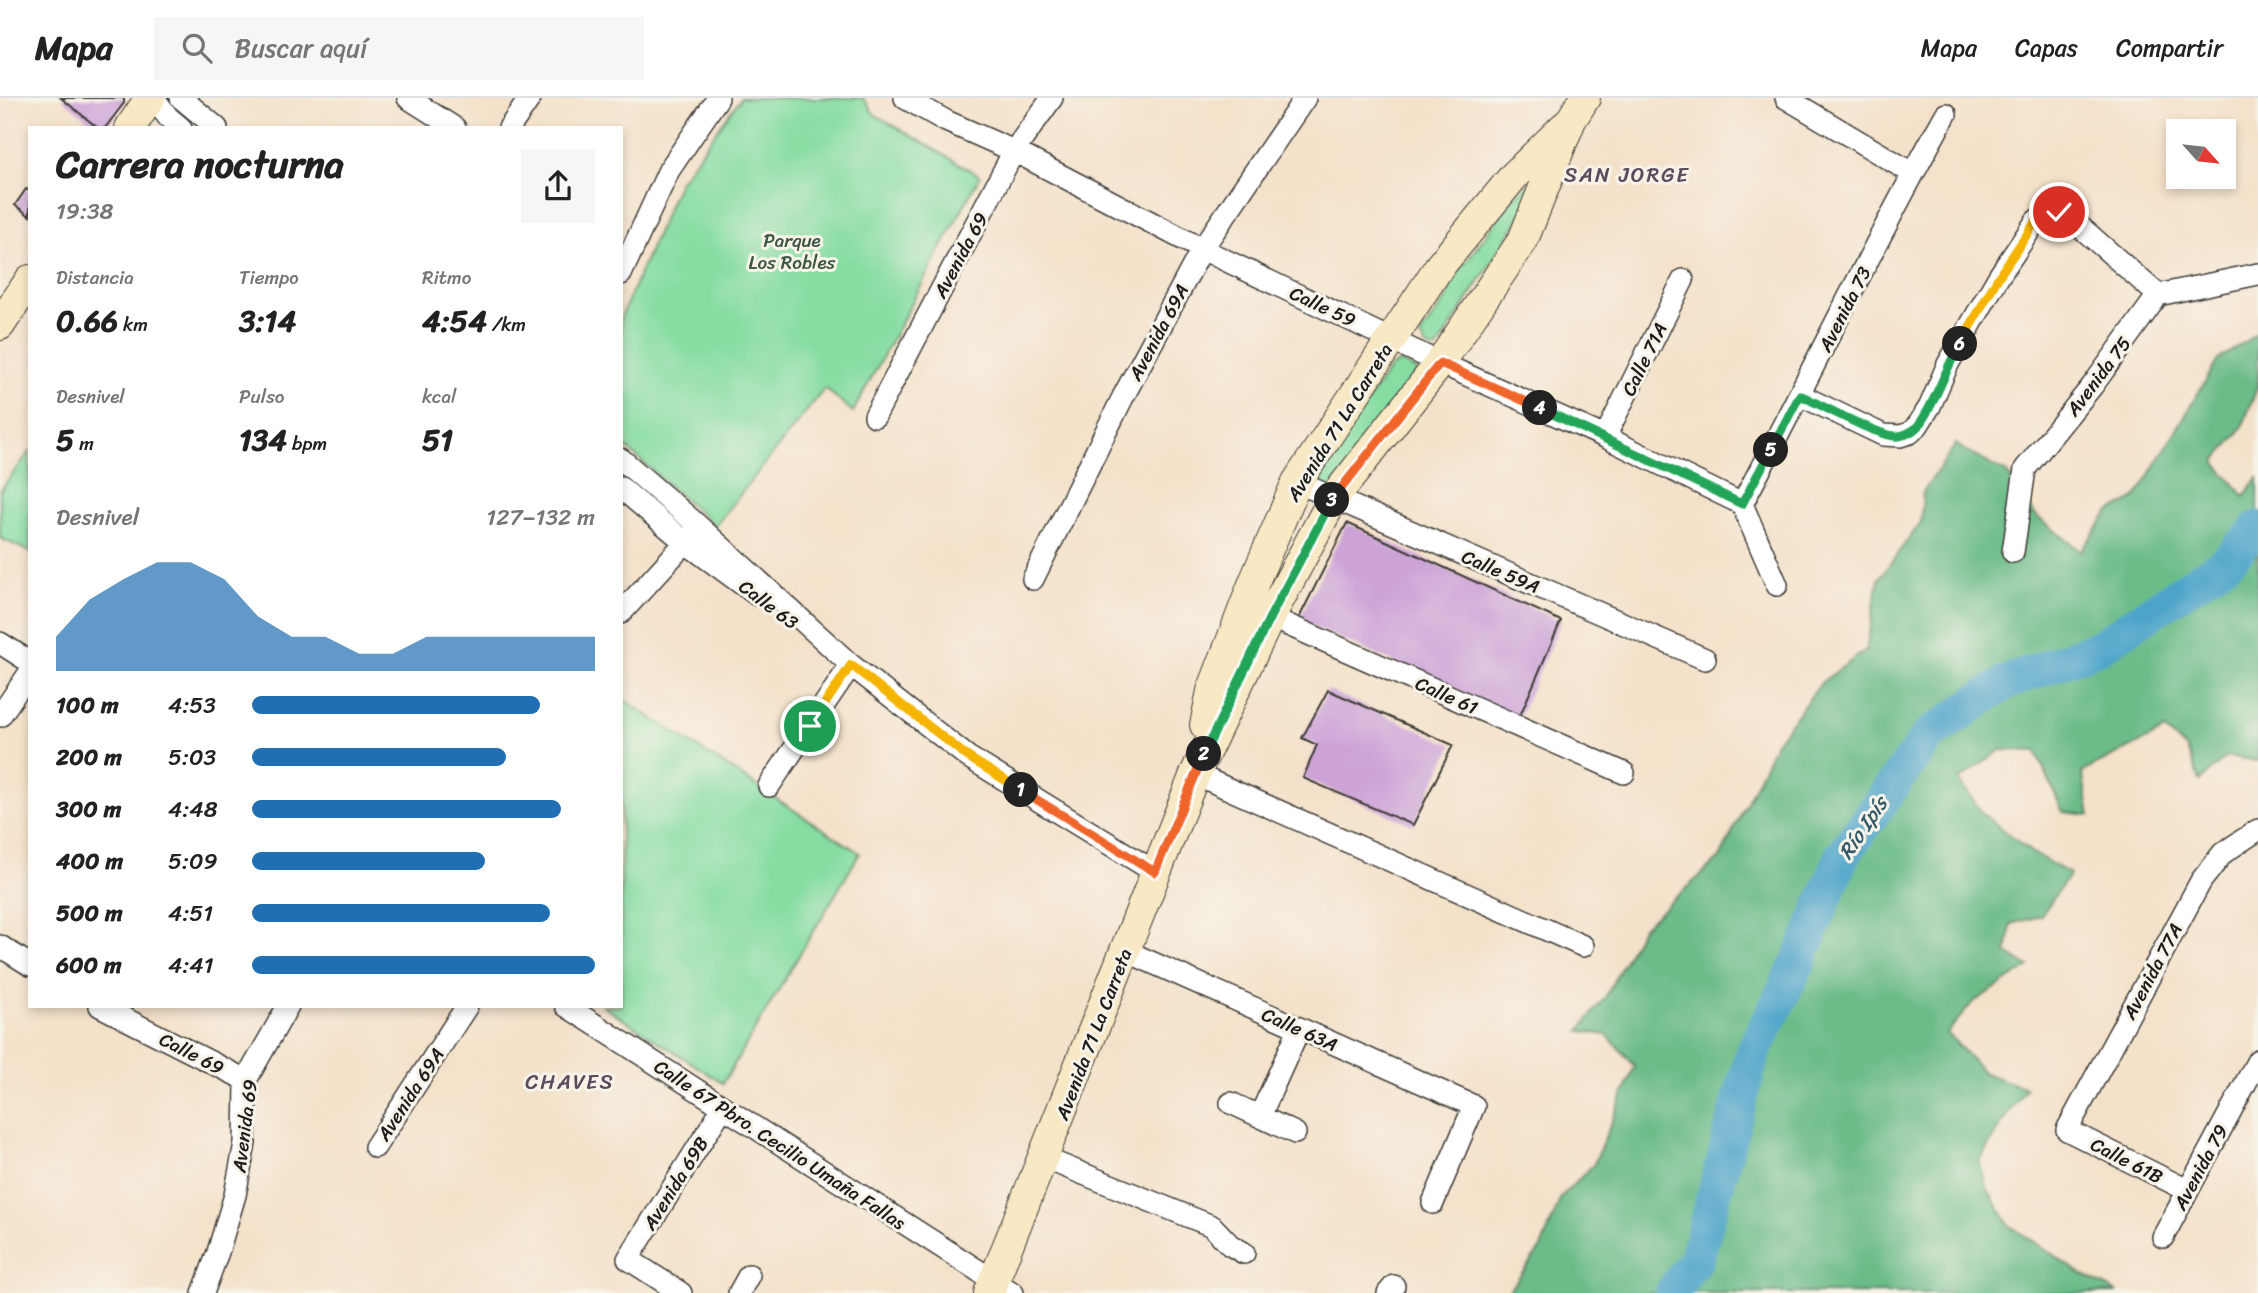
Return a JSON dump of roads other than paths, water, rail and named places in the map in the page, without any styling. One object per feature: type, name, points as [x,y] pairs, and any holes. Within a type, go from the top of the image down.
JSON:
[{"type":"street","points":[[131,126],[152,98],[179,126]]},
{"type":"street","points":[[181,98],[215,126]]},
{"type":"street","points":[[408,98],[453,126]]},
{"type":"street","points":[[510,126],[530,98]]},
{"type":"street","points":[[623,270],[669,170],[718,98]]},
{"type":"street","name":"Calle 59","points":[[905,98],[946,121],[1014,151],[1202,249],[1742,504]]},
{"type":"street","name":"Avenida 69","points":[[875,416],[1014,151],[1052,98]]},
{"type":"street","name":"Avenida 69A","points":[[1033,579],[1122,397],[1202,249],[1305,98]]},
{"type":"street","points":[[1786,98],[1912,173]]},
{"type":"street","name":"Avenida 71 La Carreta","points":[[1195,774],[1212,691],[1254,582],[1297,482],[1439,267],[1514,176],[1578,109]]},
{"type":"street","name":"Avenida 71 La Carreta","points":[[999,1289],[1044,1158],[1155,872],[1195,774],[1270,617],[1332,499],[1440,363],[1523,240],[1578,109]]},
{"type":"street","name":"Avenida 73","points":[[1742,504],[1945,114]]},
{"type":"street","points":[[1800,395],[1884,435],[1900,436],[1909,433],[1918,425],[1948,365],[1999,276],[2036,221],[2045,214],[2059,212],[2077,224],[2158,295],[2258,274]]},
{"type":"street","name":"Calle 71A","points":[[1605,438],[1683,280]]},
{"type":"street","points":[[2,319],[28,283]]},
{"type":"street","name":"Avenida 75","points":[[2013,552],[2025,469],[2093,384],[2158,295]]},
{"type":"street","points":[[623,461],[693,535]]},
{"type":"street","name":"Calle 59A","points":[[1297,482],[1705,659]]},
{"type":"street","points":[[623,489],[693,535]]},
{"type":"street","points":[[1742,504],[1777,585]]},
{"type":"street","points":[[623,611],[693,535]]},
{"type":"street","name":"Calle 63","points":[[693,535],[968,757],[1155,872]]},
{"type":"street","name":"Calle 61","points":[[1270,617],[1624,774]]},
{"type":"street","points":[[0,643],[28,661]]},
{"type":"street","points":[[769,786],[851,665]]},
{"type":"street","points":[[0,716],[28,675]]},
{"type":"street","points":[[1195,774],[1583,946]]},
{"type":"street","name":"Avenida 77A","points":[[2067,1130],[2201,881],[2223,853],[2258,830]]},
{"type":"street","points":[[0,946],[28,964]]},
{"type":"street","name":"Calle 63A","points":[[1126,951],[1474,1106],[1433,1203]]},
{"type":"street","name":"Calle 69","points":[[104,1008],[246,1080]]},
{"type":"street","name":"Avenida 69","points":[[202,1293],[235,1195],[245,1143],[246,1080],[287,1008]]},
{"type":"street","name":"Avenida 69A","points":[[375,1147],[466,1008]]},
{"type":"street","name":"Calle 67 Pbro. Cecilio Umaña Fallas","points":[[569,1008],[999,1289]]},
{"type":"street","points":[[1259,1116],[1298,1029]]},
{"type":"street","name":"Avenida 79","points":[[2163,1237],[2256,1068]]},
{"type":"street","points":[[1231,1103],[1296,1133]]},
{"type":"street","name":"Avenida 69B","points":[[681,1293],[628,1259],[723,1107]]},
{"type":"street","name":"Calle 61B","points":[[2067,1130],[2187,1190]]},
{"type":"street","points":[[1044,1158],[1212,1226],[1230,1245],[1244,1253]]},
{"type":"waterway","name":"Río Ipís","points":[[1672,1293],[1697,1257],[1753,1052],[1800,959],[1842,856],[1929,735],[2005,683],[2101,646],[2227,561],[2258,528]]},
{"type":"district","name":"SAN JORGE","points":[[1627,175]]},
{"type":"district","name":"CHAVES","points":[[570,1082]]},
{"type":"park label","name":"Parque Los Robles","points":[[792,251]]}]
